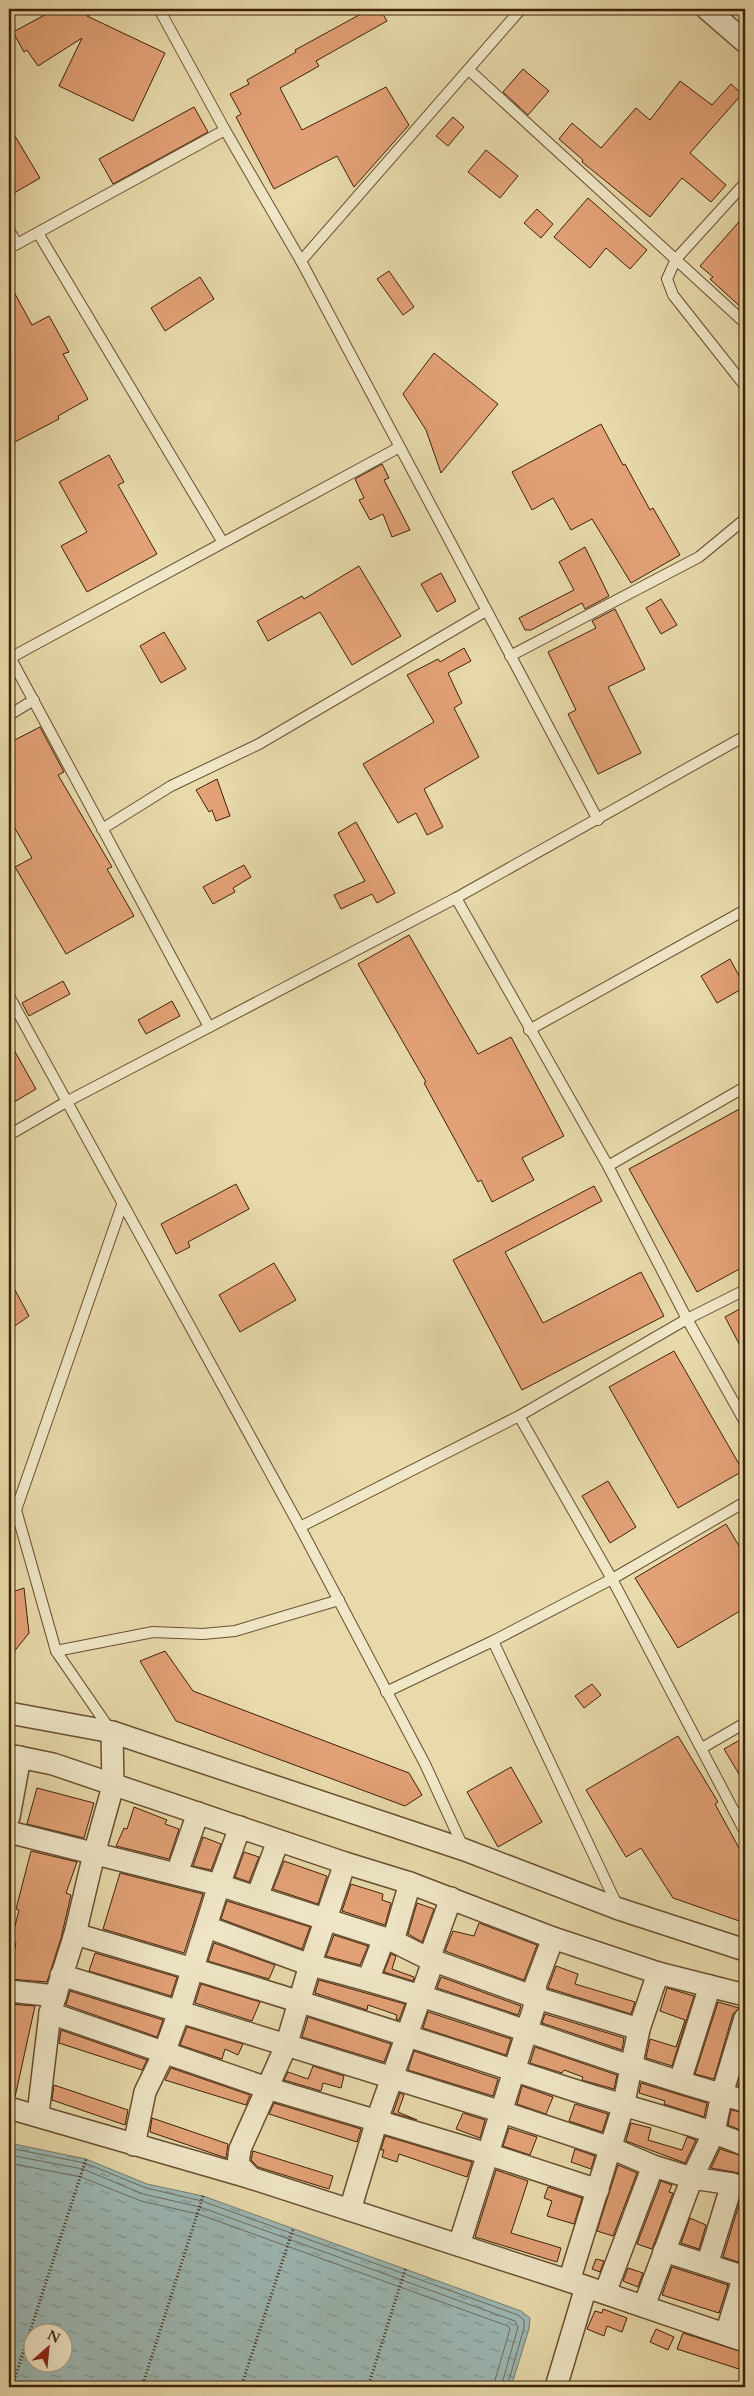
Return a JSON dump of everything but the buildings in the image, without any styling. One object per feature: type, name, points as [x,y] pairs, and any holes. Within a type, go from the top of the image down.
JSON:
[{"type":"street","points":[[707,9],[745,42]]},
{"type":"street","points":[[9,1713],[112,1732],[465,1850],[619,1910],[745,1950]]},
{"type":"street","points":[[38,2114],[53,2004],[75,1934],[113,1786],[112,1732]]},
{"type":"street","points":[[10,1804],[14,1756],[52,1764],[345,1864],[410,1883],[553,1938],[658,1973],[745,1995]]},
{"type":"street","points":[[177,1873],[198,1813]]},
{"type":"street","points":[[134,2144],[145,2092],[164,2053],[179,2012],[219,1885],[240,1827]]},
{"type":"street","points":[[9,1832],[219,1885],[388,1940],[429,1959],[537,1998],[639,2029]]},
{"type":"street","points":[[257,1897],[278,1841]]},
{"type":"street","points":[[251,2178],[238,2164],[240,2149],[286,2046],[298,2003],[345,1864]]},
{"type":"street","points":[[368,1980],[388,1940],[410,1883]]},
{"type":"street","points":[[350,2210],[377,2120],[431,1967],[429,1959],[451,1898]]},
{"type":"street","points":[[207,1928],[310,1966],[420,1995],[630,2067],[745,2101]]},
{"type":"street","points":[[75,1934],[193,1968],[623,2107],[714,2132],[745,2145]]},
{"type":"street","points":[[459,2245],[527,2033],[537,1998],[535,1986],[553,1938]]},
{"type":"street","points":[[556,2387],[587,2287],[598,2190],[623,2107],[639,2029],[658,1973]]},
{"type":"street","points":[[62,1975],[502,2112],[611,2148],[653,2166],[692,2178],[739,2186],[707,2265]]},
{"type":"street","points":[[680,2081],[710,1986]]},
{"type":"street","points":[[9,1990],[53,2004],[164,2053],[267,2088],[488,2154],[598,2190]]},
{"type":"street","points":[[644,2306],[692,2178],[714,2132],[722,2094],[745,2018]]},
{"type":"street","points":[[9,2108],[38,2114],[251,2178],[587,2287],[735,2338],[745,2275],[664,2251]]},
{"type":"street","points":[[587,2287],[653,2166]]},
{"type":"lane","points":[[159,9],[224,130],[300,261],[598,820]]},
{"type":"lane","points":[[300,261],[521,9]]},
{"type":"lane","points":[[469,70],[745,323]]},
{"type":"lane","points":[[9,230],[13,246],[224,130]]},
{"type":"lane","points":[[745,183],[676,259],[667,279],[673,295],[745,386]]},
{"type":"lane","points":[[38,232],[222,541]]},
{"type":"lane","points":[[210,1027],[10,657],[222,541],[398,448]]},
{"type":"lane","points":[[510,656],[698,557],[745,519]]},
{"type":"lane","points":[[102,830],[171,786],[259,744],[486,611]]},
{"type":"lane","points":[[9,715],[34,700]]},
{"type":"lane","points":[[9,1134],[66,1102],[456,898],[745,736]]},
{"type":"lane","points":[[456,898],[529,1030],[608,1166],[687,1319],[745,1422]]},
{"type":"lane","points":[[529,1030],[745,910]]},
{"type":"lane","points":[[9,996],[339,1600],[425,1764],[465,1850]]},
{"type":"lane","points":[[608,1166],[745,1087]]},
{"type":"lane","points":[[16,1510],[122,1205]]},
{"type":"lane","points":[[300,1527],[519,1416],[687,1319],[745,1290]]},
{"type":"lane","points":[[519,1416],[612,1579],[745,1832]]},
{"type":"lane","points":[[9,1497],[16,1510],[56,1651],[112,1732]]},
{"type":"lane","points":[[386,1692],[493,1641],[612,1579],[745,1502]]},
{"type":"lane","points":[[56,1651],[153,1632],[203,1634],[235,1631],[339,1600]]},
{"type":"lane","points":[[493,1641],[619,1910]]},
{"type":"lane","points":[[702,1748],[745,1724]]},
{"type":"path","points":[[12,2387],[86,2159]]},
{"type":"path","points":[[142,2387],[203,2196]]},
{"type":"path","points":[[241,2387],[293,2229]]},
{"type":"path","points":[[368,2387],[406,2267]]},
{"type":"water","points":[[9,2143],[86,2159],[147,2184],[203,2196],[521,2311],[530,2318],[529,2329],[511,2387],[9,2387]]}]
